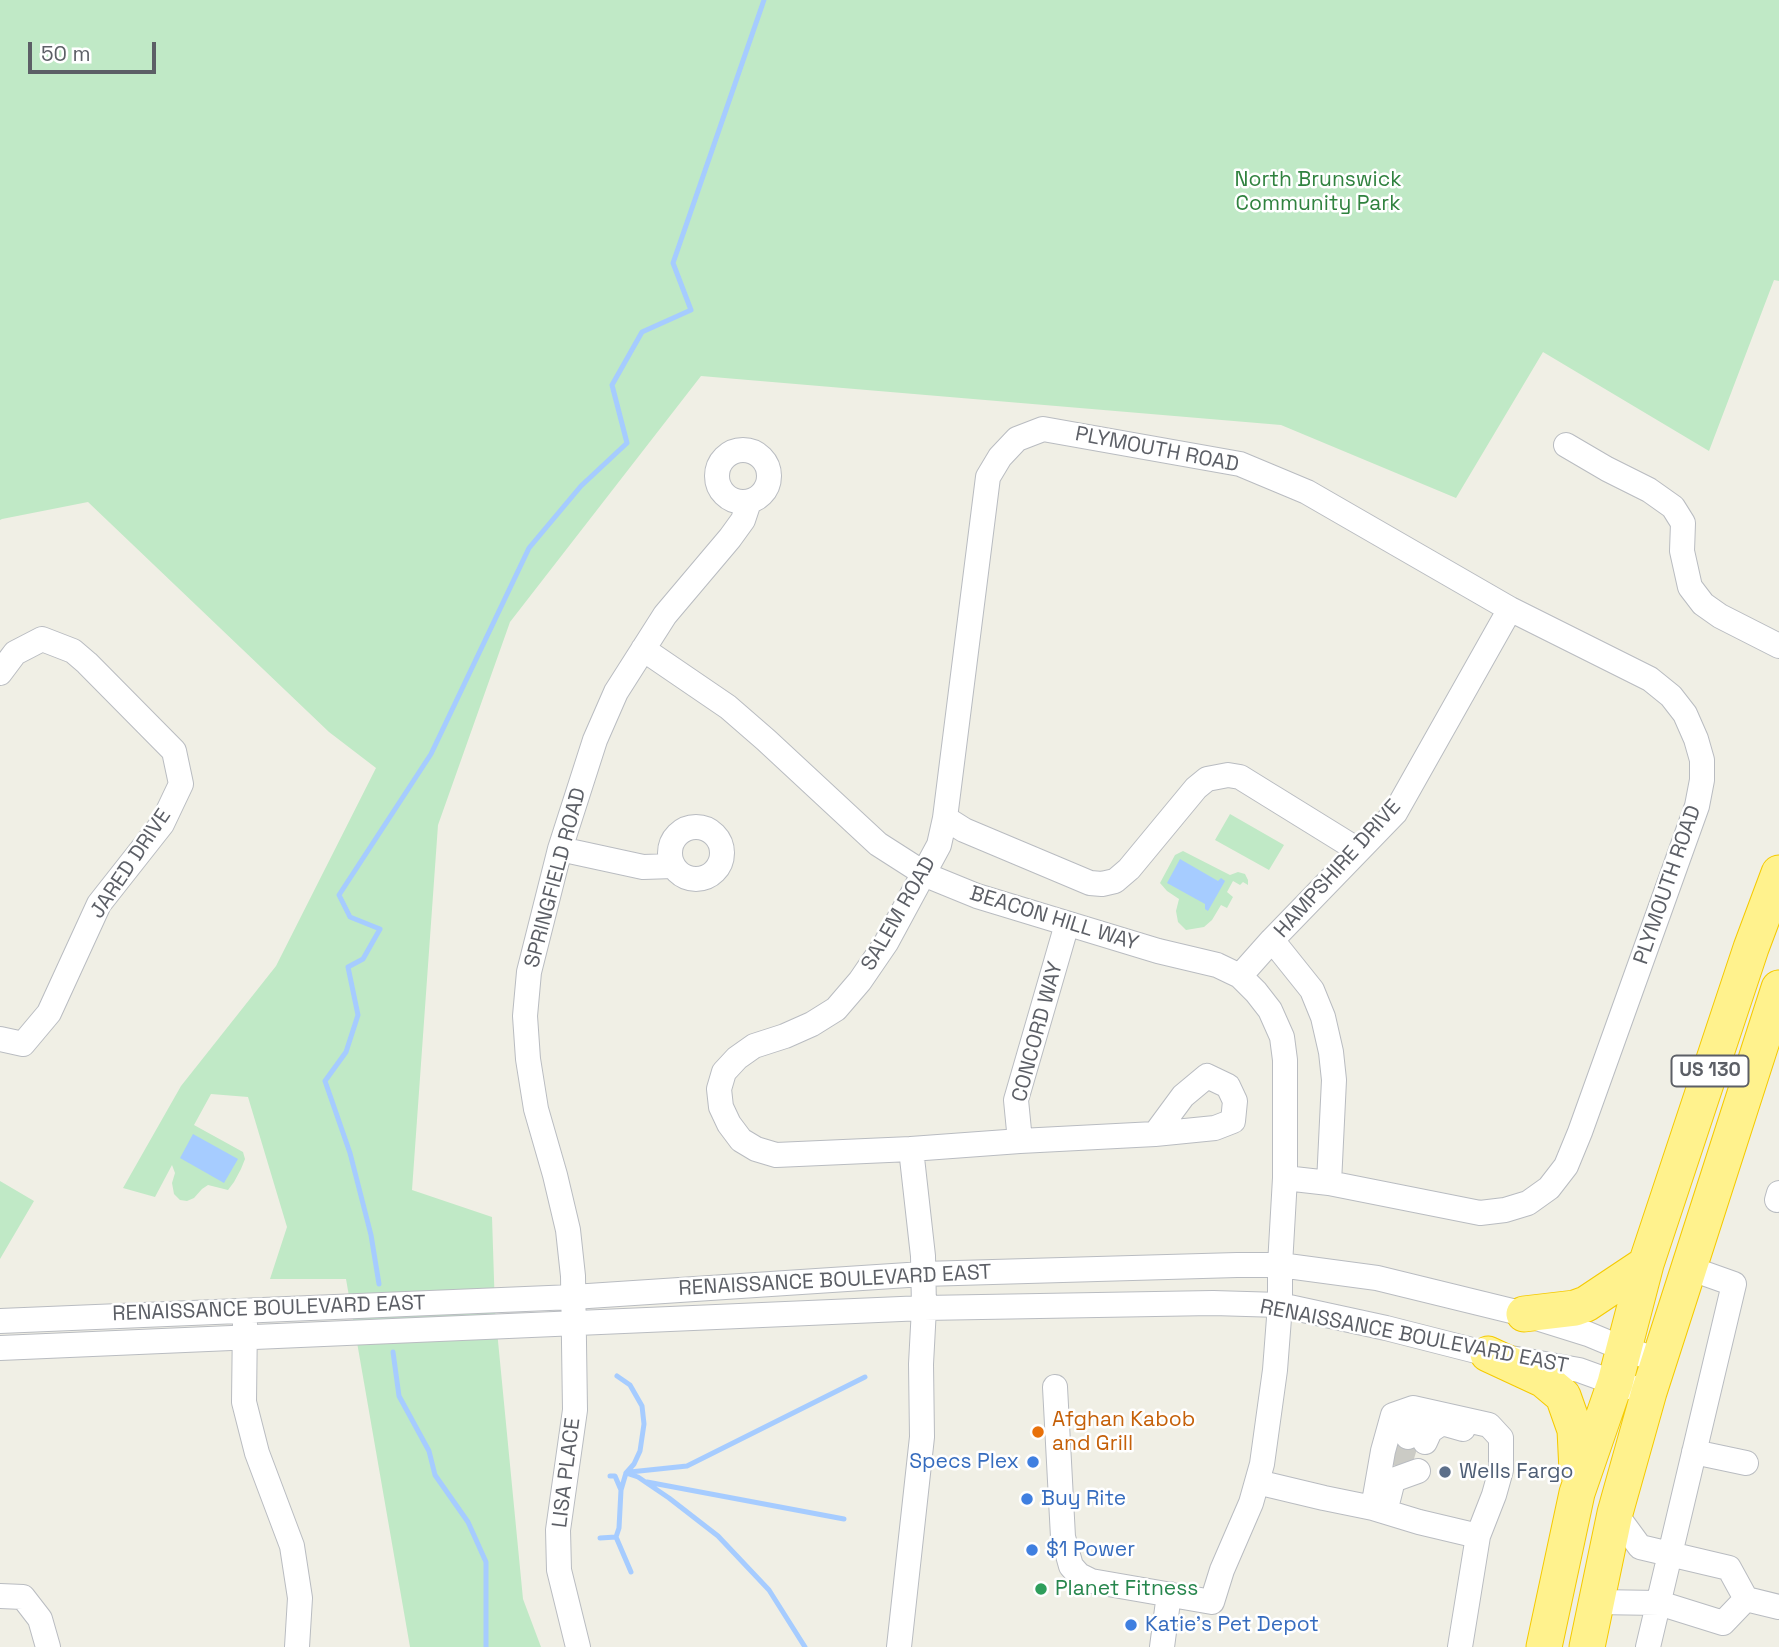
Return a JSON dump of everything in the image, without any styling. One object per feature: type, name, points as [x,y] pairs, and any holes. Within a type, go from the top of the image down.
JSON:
[{"type":"highway","name":"US 130","points":[[1544,1647],[1577,1493],[1615,1383],[1646,1264],[1751,948],[1779,873]]},
{"type":"highway","name":"US 130","points":[[1587,1647],[1615,1513],[1654,1376],[1779,988]]},
{"type":"highway","points":[[1524,1314],[1575,1308],[1586,1304],[1646,1264]]},
{"type":"highway","points":[[1488,1353],[1545,1380],[1563,1396],[1576,1430],[1577,1493]]},
{"type":"street","name":"PLYMOUTH ROAD","points":[[1044,429],[1240,464],[1307,492],[1510,609],[1650,679],[1671,696],[1685,714],[1696,739],[1702,760],[1698,806],[1580,1132],[1566,1166],[1549,1188],[1528,1203],[1505,1210],[1480,1213],[1286,1178]]},
{"type":"street","name":"SALEM ROAD","points":[[1044,429],[1017,439],[1000,457],[988,477],[945,818],[939,845],[886,943],[860,981],[836,1009],[813,1024],[754,1046],[737,1058],[724,1072],[719,1089],[721,1107],[741,1140],[756,1149],[776,1155],[1155,1135]]},
{"type":"street","points":[[1566,445],[1649,490],[1673,507],[1683,523],[1682,551],[1690,587],[1703,604],[1720,616],[1779,646]]},
{"type":"street","name":"SPRINGFIELD ROAD","points":[[573,1297],[568,1230],[536,1109],[528,1059],[524,1016],[529,972],[560,849],[595,740],[616,692],[665,615],[743,520],[749,502]]},
{"type":"street","name":"HAMPSHIRE DRIVE","points":[[1240,976],[1395,813],[1510,609]]},
{"type":"street","name":"JARED DRIVE","points":[[0,673],[15,653],[42,639],[74,651],[174,751],[181,784],[162,824],[99,904],[49,1013],[23,1044],[0,1039]]},
{"type":"street","name":"BEACON HILL WAY","points":[[643,649],[728,707],[878,844],[928,876],[978,896],[1066,924],[1217,965],[1240,976],[1270,1010],[1282,1037],[1285,1060],[1286,1178],[1275,1370],[1262,1464],[1251,1503],[1222,1570],[1212,1602],[1168,1594]]},
{"type":"street","points":[[945,818],[964,830],[1090,883],[1102,884],[1115,881],[1129,869],[1196,788],[1207,779],[1228,775],[1240,777],[1358,850]]},
{"type":"street","points":[[560,849],[643,867],[673,866]]},
{"type":"street","name":"CONCORD WAY","points":[[1020,1141],[1016,1100],[1066,924]]},
{"type":"street","points":[[1272,940],[1312,990],[1329,1040],[1334,1080],[1329,1184]]},
{"type":"street","points":[[900,1647],[922,1437],[923,1274],[911,1149]]},
{"type":"street","name":"RENAISSANCE BOULEVARD EAST","points":[[0,1321],[573,1297],[923,1274],[1280,1265],[1377,1278],[1524,1314],[1588,1334],[1624,1349],[1654,1376]]},
{"type":"street","points":[[1648,1647],[1734,1284],[1689,1268]]},
{"type":"street","name":"LISA PLACE","points":[[573,1297],[575,1410],[558,1530],[559,1570],[578,1647]]},
{"type":"street","name":"RENAISSANCE BOULEVARD EAST","points":[[0,1348],[924,1308],[1213,1303],[1280,1306],[1488,1353],[1578,1370],[1615,1383],[1654,1376]]},
{"type":"street","points":[[244,1309],[244,1402],[257,1453],[292,1546],[300,1598],[297,1647]]},
{"type":"street","points":[[1055,1387],[1063,1537],[1071,1566],[1079,1575],[1091,1581],[1168,1594],[1162,1647]]},
{"type":"street","points":[[1379,1510],[1383,1451],[1393,1415],[1413,1408],[1489,1425],[1501,1438],[1501,1470],[1478,1536],[1460,1647]]},
{"type":"street","points":[[1419,1431],[1501,1438]]},
{"type":"street","points":[[1694,1452],[1746,1463]]},
{"type":"street","points":[[1379,1510],[1402,1470]]},
{"type":"street","points":[[1257,1482],[1478,1536]]},
{"type":"street","points":[[1615,1513],[1640,1546],[1729,1568],[1746,1599],[1779,1607]]},
{"type":"street","points":[[0,1596],[23,1597],[40,1619],[48,1647]]},
{"type":"street","points":[[1596,1602],[1659,1603],[1723,1623],[1746,1599]]},
{"type":"green space","name":"North Brunswick Community Park","points":[[0,0],[1779,0],[1779,281],[1774,280],[1709,451],[1543,352],[1456,498],[1281,425],[701,376],[510,622],[438,825],[412,1190],[492,1217],[495,1310],[523,1599],[541,1647],[410,1647],[346,1279],[270,1279],[287,1227],[248,1097],[211,1094],[194,1125],[243,1152],[245,1159],[228,1190],[208,1185],[194,1198],[180,1200],[174,1194],[172,1183],[175,1173],[172,1165],[155,1197],[123,1188],[181,1086],[276,966],[376,768],[329,732],[88,502],[0,520]]},
{"type":"green space","points":[[1230,814],[1284,845],[1269,870],[1215,840]]},
{"type":"green space","points":[[1183,851],[1230,875],[1238,872],[1245,874],[1248,880],[1248,885],[1233,881],[1227,892],[1233,897],[1227,908],[1221,905],[1204,927],[1186,930],[1178,922],[1176,911],[1179,899],[1160,883],[1175,855]]},
{"type":"green space","points":[[0,1181],[34,1201],[0,1259]]},
{"type":"water","points":[[1180,859],[1218,881],[1221,878],[1225,881],[1208,911],[1205,904],[1167,883]]},
{"type":"water","points":[[193,1134],[238,1159],[224,1183],[180,1158]]},
{"type":"waterway","points":[[379,1284],[371,1235],[350,1153],[325,1081],[346,1052],[358,1015],[348,967],[363,959],[380,929],[350,917],[339,895],[431,754],[529,548],[581,486],[627,443],[612,385],[642,332],[691,310],[673,263],[764,0]]},
{"type":"waterway","points":[[393,1352],[399,1396],[429,1451],[435,1475],[468,1522],[486,1562],[486,1647]]},
{"type":"waterway","points":[[617,1376],[630,1385],[642,1406],[644,1424],[640,1451],[626,1473]]},
{"type":"waterway","points":[[630,1472],[687,1466],[865,1377]]},
{"type":"waterway","points":[[600,1538],[616,1537],[621,1490],[626,1473],[638,1477],[718,1536],[769,1590],[805,1647]]},
{"type":"waterway","points":[[610,1476],[615,1476],[621,1490]]},
{"type":"waterway","points":[[647,1482],[844,1519]]},
{"type":"waterway","points":[[616,1537],[631,1572]]},
{"type":"tunnel","points":[[1399,1467],[1408,1437]]},
{"type":"place","name":"Afghan Kabob and Grill","points":[[1038,1432]]},
{"type":"place","name":"Specs Plex","points":[[1033,1462]]},
{"type":"place","name":"Wells Fargo","points":[[1445,1472]]},
{"type":"place","name":"Buy Rite","points":[[1027,1499]]},
{"type":"place","name":"$1 Power","points":[[1032,1550]]},
{"type":"place","name":"Planet Fitness","points":[[1041,1589]]},
{"type":"place","name":"Katie's Pet Depot","points":[[1131,1625]]}]
